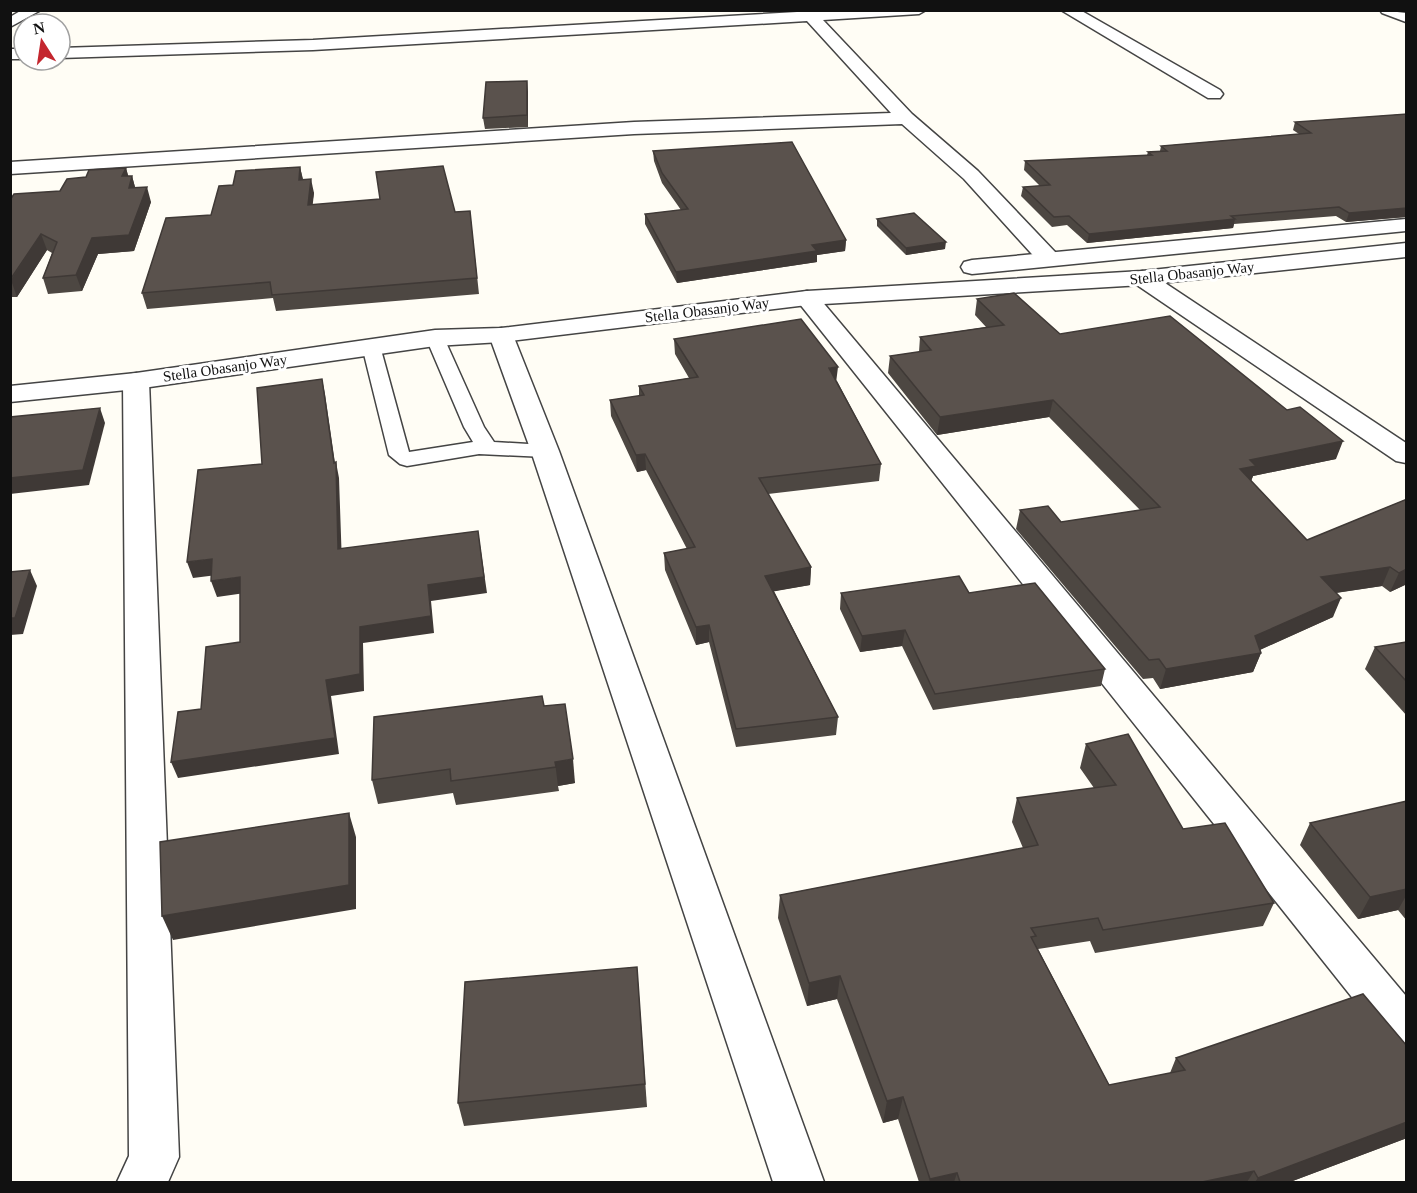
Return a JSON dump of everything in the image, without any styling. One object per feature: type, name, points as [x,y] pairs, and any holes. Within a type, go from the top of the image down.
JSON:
[{"type":"street","points":[[10,24],[34,10]]},
{"type":"street","points":[[1068,10],[1214,94]]},
{"type":"street","points":[[1387,10],[1407,18]]},
{"type":"street","points":[[72,53],[313,45],[910,11]]},
{"type":"street","points":[[812,17],[906,118],[971,175],[1048,258]]},
{"type":"street","points":[[10,168],[634,128],[906,118]]},
{"type":"street","points":[[10,372],[404,336],[1048,258],[1407,225]]},
{"type":"street","name":"Stella Obasanjo Way","points":[[10,394],[136,381],[371,346],[404,336],[435,338],[501,335],[807,298],[1142,278],[1407,250]]},
{"type":"street","points":[[1142,278],[1407,455]]},
{"type":"street","points":[[807,298],[1407,1030]]},
{"type":"street","points":[[501,335],[545,452],[799,1182]]},
{"type":"street","points":[[136,381],[154,1157],[143,1182]]},
{"type":"lane","points":[[435,338],[474,427],[484,442],[478,448]]},
{"type":"lane","points":[[371,346],[399,455],[407,460],[478,448],[545,452]]},
{"type":"building","points":[[527,81],[527,115],[483,118],[486,82]]},
{"type":"building","points":[[1407,114],[1407,208],[1349,213],[1339,207],[1231,216],[1235,219],[1089,234],[1069,216],[1054,217],[1023,187],[1050,185],[1025,161],[1152,155],[1148,152],[1167,151],[1161,146],[1311,133],[1295,122]]},
{"type":"building","points":[[792,142],[846,240],[812,245],[817,251],[676,272],[645,214],[688,209],[662,173],[653,151]]},
{"type":"building","points":[[443,166],[455,212],[470,211],[477,278],[272,295],[270,282],[142,293],[166,218],[211,215],[219,186],[233,185],[236,171],[300,167],[299,180],[311,179],[308,205],[380,199],[376,172]]},
{"type":"building","points":[[126,168],[122,176],[132,176],[129,188],[147,187],[129,235],[92,238],[76,275],[43,278],[57,242],[41,234],[10,280],[10,200],[14,194],[60,191],[67,179],[86,177],[89,170]]},
{"type":"building","points":[[914,213],[946,242],[906,248],[877,219]]},
{"type":"building","points":[[1014,293],[1060,334],[1170,316],[1287,410],[1300,407],[1343,441],[1250,460],[1256,466],[1240,469],[1307,540],[1407,499],[1407,569],[1399,573],[1390,567],[1321,577],[1341,598],[1255,636],[1261,653],[1166,669],[1159,659],[1149,660],[1020,510],[1048,506],[1061,522],[1160,507],[1053,400],[940,417],[890,356],[931,350],[920,337],[1004,325],[977,299]]},
{"type":"building","points":[[801,319],[838,367],[829,368],[881,464],[759,478],[811,567],[765,576],[838,717],[736,729],[709,625],[696,627],[664,553],[695,547],[645,454],[636,455],[610,400],[644,395],[639,386],[698,377],[674,339]]},
{"type":"building","points":[[322,379],[334,463],[336,462],[338,549],[478,531],[484,577],[428,585],[431,616],[360,627],[360,674],[326,680],[335,738],[171,762],[178,712],[201,709],[206,647],[240,642],[240,577],[211,581],[212,559],[187,562],[198,470],[262,464],[257,388]]},
{"type":"building","points":[[100,408],[83,470],[10,478],[10,417]]},
{"type":"building","points":[[30,570],[15,618],[10,618],[10,572]]},
{"type":"building","points":[[959,576],[969,593],[1035,583],[1105,669],[935,694],[905,630],[862,636],[841,593]]},
{"type":"building","points":[[1407,642],[1407,682],[1375,647]]},
{"type":"building","points":[[542,696],[544,706],[565,704],[573,759],[555,762],[556,767],[451,781],[450,769],[372,780],[374,717]]},
{"type":"building","points":[[1128,734],[1183,829],[1225,823],[1274,903],[1103,930],[1098,918],[1031,928],[1036,936],[1031,937],[1109,1085],[1185,1070],[1176,1058],[1363,994],[1407,1046],[1407,1122],[1258,1178],[1254,1171],[1202,1182],[960,1182],[957,1173],[930,1179],[903,1097],[887,1101],[840,976],[809,983],[780,895],[1038,845],[1017,798],[1116,785],[1086,744]]},
{"type":"building","points":[[1407,801],[1407,889],[1370,897],[1310,823]]},
{"type":"building","points":[[349,813],[349,885],[162,916],[160,842]]},
{"type":"building","points":[[637,967],[645,1084],[458,1103],[465,982]]}]
